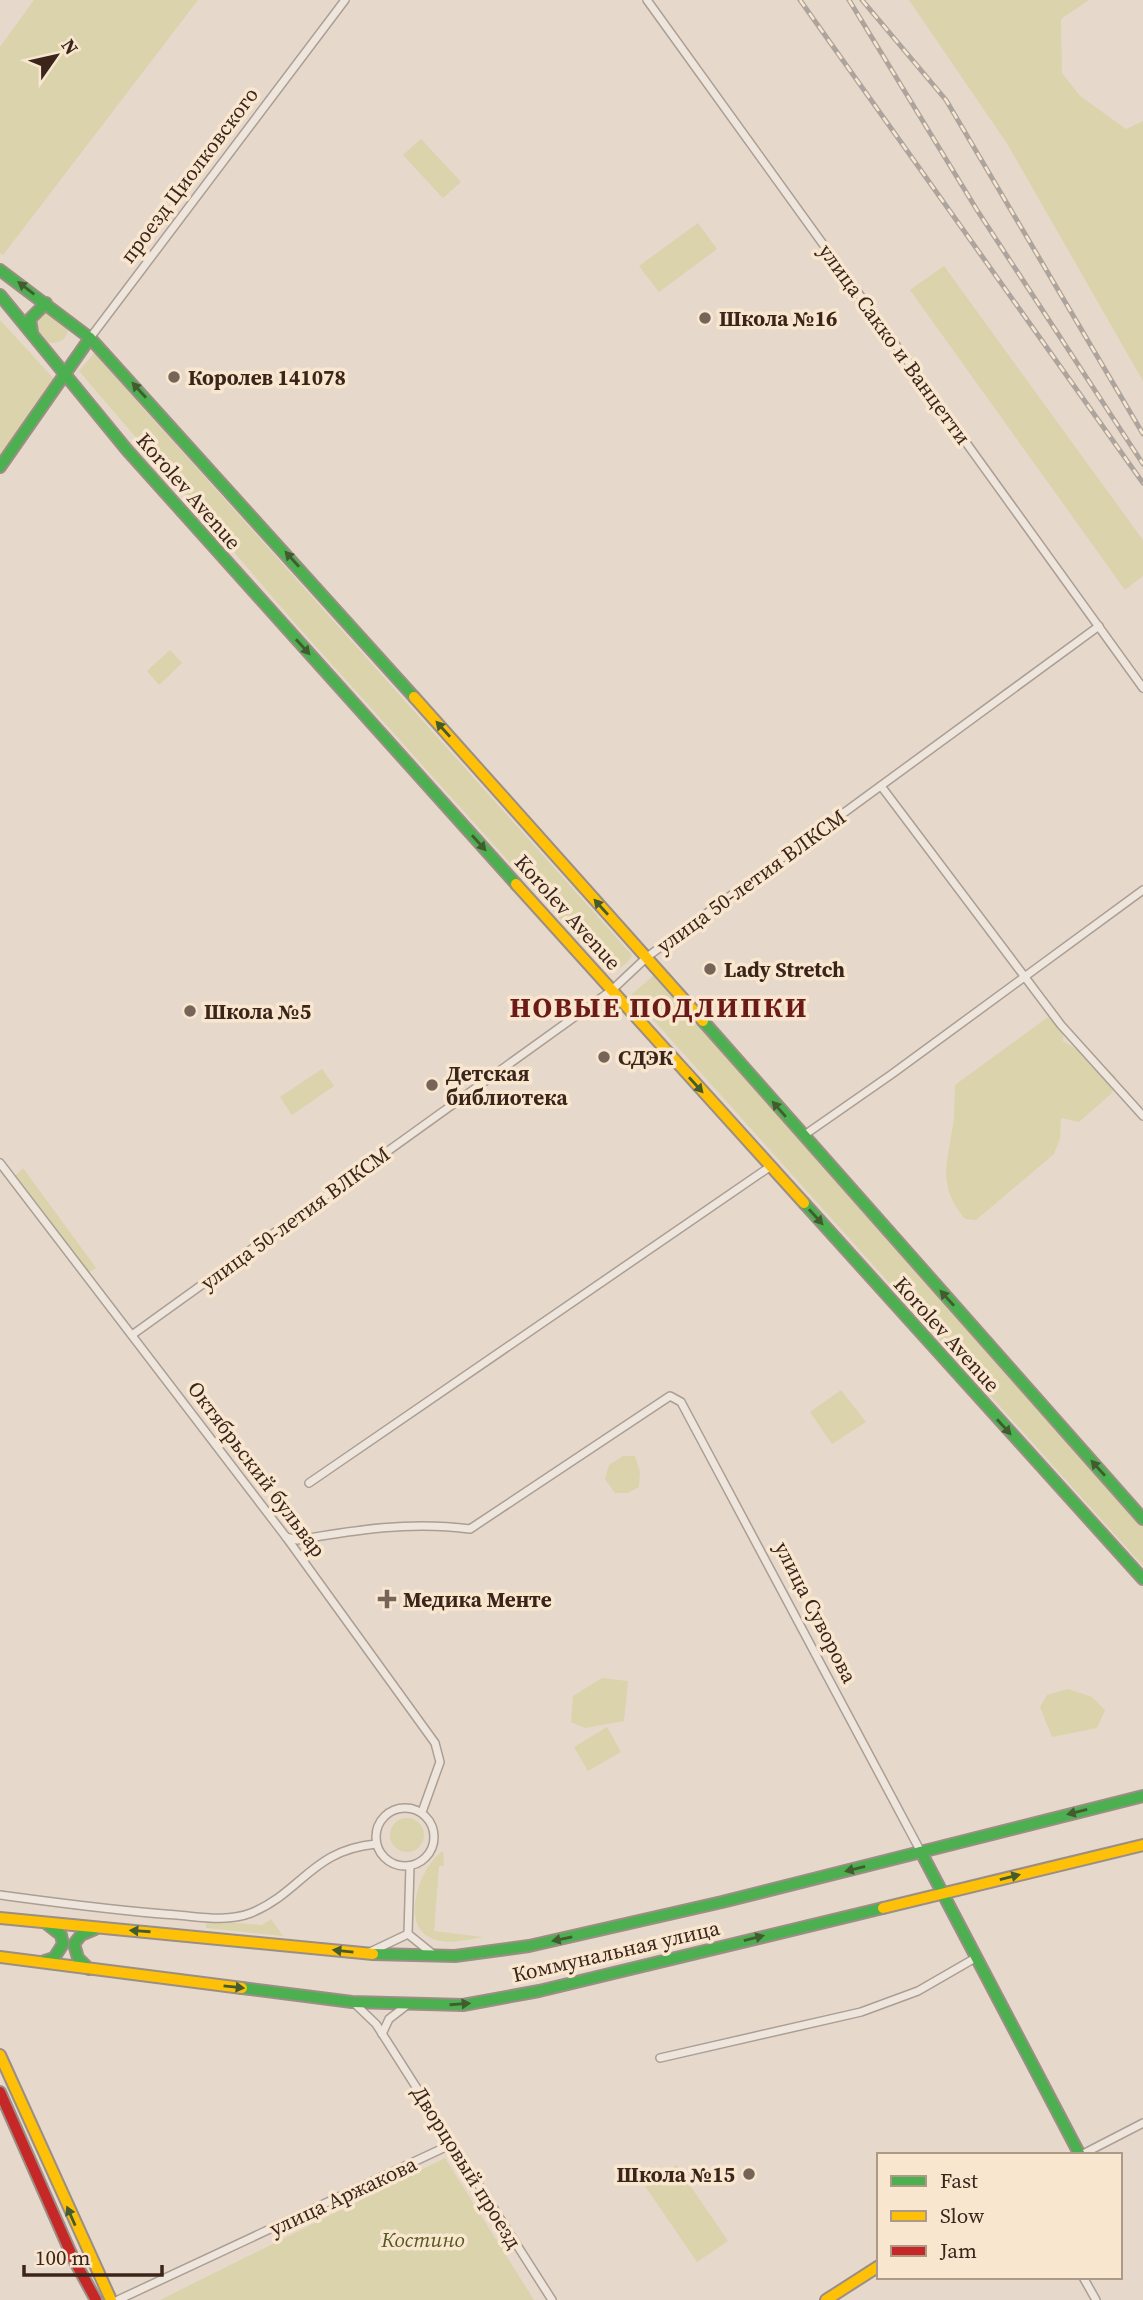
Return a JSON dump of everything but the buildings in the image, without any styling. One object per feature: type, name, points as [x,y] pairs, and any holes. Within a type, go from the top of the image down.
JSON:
[{"type":"main road","name":"Korolev Avenue","points":[[0,270],[90,338],[311,580],[1143,1519]]},
{"type":"main road","name":"Korolev Avenue","points":[[0,295],[127,450],[232,569],[1143,1579]]},
{"type":"main road","points":[[32,332],[30,319],[46,303]]},
{"type":"main road","name":"проезд Циолковского","points":[[67,375],[90,338]]},
{"type":"main road","points":[[0,467],[67,375]]},
{"type":"main road","name":"Коммунальная улица","points":[[0,1918],[366,1954],[436,1956],[542,1943],[1143,1796]]},
{"type":"main road","name":"Коммунальная улица","points":[[0,1957],[352,2002],[463,2005],[539,1991],[1143,1845]]},
{"type":"main road","points":[[921,1852],[1079,2153]]},
{"type":"main road","points":[[40,1963],[54,1958],[63,1944],[54,1927],[44,1922]]},
{"type":"main road","points":[[89,1969],[78,1958],[74,1944],[81,1935],[97,1928]]},
{"type":"main road","points":[[0,2055],[89,2258],[111,2300]]},
{"type":"main road","points":[[0,2092],[73,2258],[96,2300]]},
{"type":"main road","points":[[825,2300],[877,2267]]},
{"type":"street","name":"проезд Циолковского","points":[[90,338],[345,0]]},
{"type":"street","name":"улица Сакко и Ванцетти","points":[[647,0],[1143,688]]},
{"type":"street","name":"улица 50-летия ВЛКСМ","points":[[132,1335],[612,990],[647,957],[1099,626]]},
{"type":"street","points":[[881,786],[1060,1025],[1143,1116]]},
{"type":"street","points":[[803,1136],[1143,890]]},
{"type":"street","name":"Октябрьский бульвар","points":[[0,1163],[286,1536],[435,1743],[440,1762],[422,1812]]},
{"type":"street","points":[[309,1483],[771,1166]]},
{"type":"street","name":"улица Суворова","points":[[286,1536],[297,1540],[388,1525],[433,1524],[470,1529],[670,1396],[681,1402],[718,1468],[921,1852]]},
{"type":"street","points":[[400,1808],[422,1812],[434,1831],[434,1843],[422,1862],[410,1867],[400,1866],[386,1859],[376,1844],[380,1822],[400,1808]]},
{"type":"street","points":[[0,1895],[120,1911],[227,1919],[252,1912],[335,1853],[353,1846],[376,1844]]},
{"type":"street","points":[[408,1934],[410,1867]]},
{"type":"street","points":[[408,1934],[436,1956]]},
{"type":"street","points":[[366,1954],[408,1934]]},
{"type":"street","points":[[660,2058],[861,2012],[918,1991],[977,1957]]},
{"type":"street","name":"Дворцовый проезд","points":[[352,2002],[372,2019],[552,2300]]},
{"type":"street","points":[[382,2034],[389,2019],[407,2005]]},
{"type":"street","points":[[1084,2153],[1143,2123]]},
{"type":"street","name":"улица Аржакова","points":[[118,2300],[452,2144]]},
{"type":"street","points":[[1084,2279],[1096,2300]]},
{"type":"green space","points":[[34,0],[198,0],[3,255],[0,253],[0,47]]},
{"type":"green space","points":[[909,0],[1089,0],[1061,19],[1062,73],[1080,96],[1126,129],[1143,121],[1143,381],[1008,145]]},
{"type":"green space","points":[[421,139],[461,182],[443,198],[403,155]]},
{"type":"green space","points":[[698,223],[717,249],[659,292],[639,266]]},
{"type":"green space","points":[[944,266],[1143,540],[1143,576],[1125,590],[910,290]]},
{"type":"green space","points":[[42,313],[50,314],[68,330],[62,340],[49,343],[35,326],[36,316]]},
{"type":"green space","points":[[0,320],[55,380],[0,455]]},
{"type":"green space","points":[[94,353],[632,955],[625,964],[608,972],[293,621],[79,371]]},
{"type":"green space","points":[[170,650],[182,663],[159,685],[147,671]]},
{"type":"green space","points":[[654,975],[1143,1524],[1143,1566],[631,995]]},
{"type":"green space","points":[[1048,1017],[1056,1017],[1064,1026],[1063,1041],[1102,1064],[1115,1076],[1112,1093],[1079,1122],[1061,1118],[1060,1139],[1054,1154],[976,1220],[965,1219],[950,1196],[946,1174],[954,1120],[955,1085]]},
{"type":"green space","points":[[322,1069],[334,1086],[292,1115],[280,1097]]},
{"type":"green space","points":[[23,1168],[96,1268],[88,1273],[14,1177]]},
{"type":"green space","points":[[841,1390],[866,1422],[832,1444],[810,1412]]},
{"type":"green space","points":[[623,1456],[635,1456],[640,1472],[639,1487],[627,1493],[615,1493],[605,1479],[609,1465]]},
{"type":"green space","points":[[602,1678],[628,1681],[624,1721],[585,1728],[571,1722],[573,1696]]},
{"type":"green space","points":[[1068,1689],[1092,1697],[1105,1710],[1097,1728],[1052,1737],[1040,1707],[1047,1695]]},
{"type":"green space","points":[[607,1727],[621,1752],[588,1771],[574,1747]]},
{"type":"green space","points":[[407,1818],[419,1823],[424,1835],[419,1847],[407,1852],[395,1847],[390,1835],[395,1823]]},
{"type":"green space","points":[[443,1851],[444,1866],[439,1866],[434,1931],[483,1937],[456,1942],[442,1941],[429,1937],[420,1929],[416,1919],[417,1893],[427,1868]]},
{"type":"green space","points":[[271,1919],[283,1936],[206,1928],[206,1921],[262,1925]]},
{"type":"green space","name":"Костино","points":[[445,2158],[534,2300],[160,2300]]},
{"type":"green space","points":[[676,2165],[728,2241],[697,2262],[645,2186]]},
{"type":"railway","points":[[800,0],[1143,483]]},
{"type":"railway","points":[[849,0],[977,210],[1143,464]]},
{"type":"railway","points":[[862,0],[946,100],[1143,434]]},
{"type":"traffic: fast","points":[[0,270],[90,338],[414,697]]},
{"type":"traffic: fast","points":[[0,295],[127,450],[516,884]]},
{"type":"traffic: fast","points":[[32,332],[30,319],[46,303]]},
{"type":"traffic: fast","points":[[0,467],[90,338]]},
{"type":"traffic: fast","points":[[703,1021],[1143,1519]]},
{"type":"traffic: fast","points":[[804,1203],[1143,1579]]},
{"type":"traffic: fast","points":[[373,1954],[455,1956],[529,1946],[722,1902],[1143,1796]]},
{"type":"traffic: fast","points":[[921,1852],[1079,2153]]},
{"type":"traffic: fast","points":[[242,1988],[352,2002],[463,2005],[539,1991],[883,1908]]},
{"type":"traffic: fast","points":[[42,1962],[54,1958],[63,1944],[61,1935],[47,1924]]},
{"type":"traffic: fast","points":[[89,1969],[78,1958],[74,1944],[81,1935],[95,1929]]},
{"type":"traffic: slow","points":[[414,697],[703,1021]]},
{"type":"traffic: slow","points":[[516,884],[804,1203]]},
{"type":"traffic: slow","points":[[883,1908],[1143,1845]]},
{"type":"traffic: slow","points":[[0,1918],[373,1954]]},
{"type":"traffic: slow","points":[[0,1957],[242,1988]]},
{"type":"traffic: slow","points":[[0,2055],[111,2300]]},
{"type":"traffic: slow","points":[[826,2300],[877,2267]]},
{"type":"traffic: jam","points":[[0,2092],[73,2258],[96,2300]]},
{"type":"place","name":"Школа №16","points":[[705,318]]},
{"type":"place","name":"Королев 141078","points":[[174,377]]},
{"type":"place","name":"Lady Stretch","points":[[710,969]]},
{"type":"place","name":"Школа №5","points":[[190,1011]]},
{"type":"place","name":"СДЭК","points":[[604,1057]]},
{"type":"place","name":"Детская библиотека","points":[[432,1085]]},
{"type":"place","name":"Медика Менте","points":[[387,1599]]},
{"type":"place","name":"Школа №15","points":[[749,2174]]},
{"type":"district","name":"НОВЫЕ ПОДЛИПКИ","points":[[659,1007]]}]
